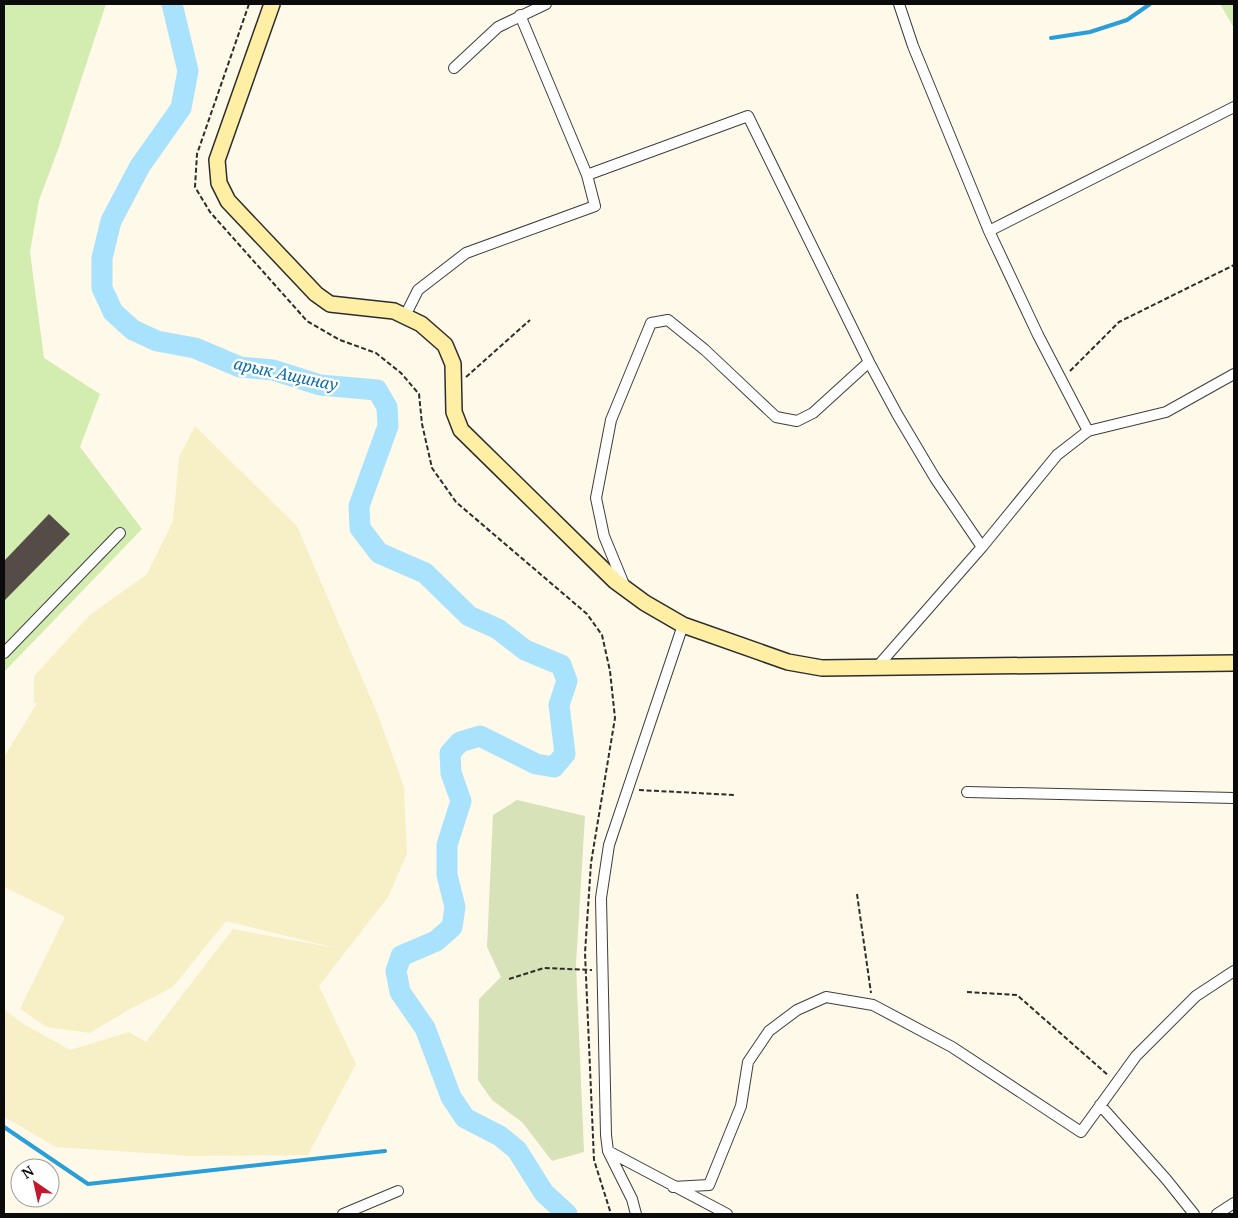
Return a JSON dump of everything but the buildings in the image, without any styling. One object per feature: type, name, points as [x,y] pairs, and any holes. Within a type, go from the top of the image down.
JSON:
[{"type":"main road","points":[[272,4],[217,160],[219,182],[228,201],[316,294],[330,304],[394,311],[421,324],[445,344],[453,364],[454,412],[461,430],[615,581],[644,603],[683,625],[788,662],[822,668],[1234,663]]},
{"type":"street","points":[[454,68],[498,27],[546,4]]},
{"type":"street","points":[[899,4],[913,46],[989,231],[1038,335],[1088,431]]},
{"type":"street","points":[[405,316],[418,290],[466,253],[595,206],[587,175],[520,16]]},
{"type":"street","points":[[989,231],[1234,107]]},
{"type":"street","points":[[587,175],[748,116],[869,362],[897,414],[935,478],[982,547]]},
{"type":"street","points":[[626,590],[604,536],[596,498],[611,420],[651,323],[668,320],[705,350],[776,417],[797,421],[813,413],[869,362]]},
{"type":"street","points":[[877,668],[982,547],[1057,455],[1088,431],[1166,412],[1234,374]]},
{"type":"street","points":[[4,653],[120,532]]},
{"type":"street","points":[[636,1214],[632,1199],[608,1152],[606,1135],[602,898],[609,845],[683,625]]},
{"type":"street","points":[[967,792],[1234,798]]},
{"type":"street","points":[[673,1186],[709,1184],[741,1106],[748,1062],[769,1031],[797,1010],[826,997],[873,1005],[952,1047],[1081,1132],[1136,1056],[1196,996],[1234,971]]},
{"type":"street","points":[[1100,1105],[1166,1179],[1194,1214]]},
{"type":"street","points":[[608,1152],[726,1214]]},
{"type":"street","points":[[343,1214],[398,1191]]},
{"type":"street","points":[[1217,1214],[1234,1203]]},
{"type":"path","points":[[249,4],[197,154],[195,187],[210,212],[307,321],[340,340],[376,353],[401,373],[418,394],[422,424],[432,468],[456,502],[587,614],[602,635],[610,671],[615,718],[591,863],[585,953],[594,1160],[611,1214]]},
{"type":"path","points":[[1061,380],[1119,322],[1234,265]]},
{"type":"path","points":[[453,389],[530,320]]},
{"type":"path","points":[[627,790],[735,795]]},
{"type":"path","points":[[857,894],[873,1005]]},
{"type":"path","points":[[510,979],[544,968],[602,969]]},
{"type":"path","points":[[966,992],[1017,995],[1117,1082]]},
{"type":"shaded area","points":[[195,426],[297,526],[378,715],[404,787],[407,854],[388,897],[319,986],[356,1064],[308,1155],[192,1156],[56,1147],[4,1117],[4,1009],[22,1023],[70,1050],[129,1032],[146,1042],[233,929],[335,948],[226,921],[173,987],[130,1009],[90,1033],[47,1027],[20,1009],[65,917],[4,887],[4,757],[37,703],[34,703],[34,676],[90,615],[147,574],[173,521],[179,457]]},
{"type":"green space","points":[[4,4],[106,4],[59,147],[39,200],[30,252],[44,358],[100,394],[80,447],[142,529],[4,672]]},
{"type":"green space","points":[[1220,4],[1234,4],[1234,28]]},
{"type":"green space","points":[[517,800],[585,816],[576,964],[584,1152],[552,1161],[522,1122],[492,1100],[478,1080],[479,999],[501,977],[487,947],[493,815]]},
{"type":"waterway","name":"арык Ащинау","points":[[172,4],[188,71],[181,108],[140,166],[111,221],[102,258],[102,288],[113,312],[133,330],[157,341],[195,348],[240,367],[273,370],[320,385],[377,390],[387,407],[388,426],[359,506],[360,528],[379,553],[425,573],[469,616],[498,629],[525,650],[561,665],[567,681],[559,705],[565,754],[554,767],[536,764],[480,736],[460,742],[450,753],[451,773],[461,801],[447,845],[447,875],[455,907],[452,927],[436,941],[401,956],[396,971],[400,992],[425,1028],[451,1097],[465,1118],[500,1136],[517,1150],[544,1193],[567,1214]]},
{"type":"waterway","points":[[1051,38],[1090,32],[1127,20],[1150,4]]},
{"type":"waterway","points":[[4,1127],[88,1184],[385,1151]]}]
